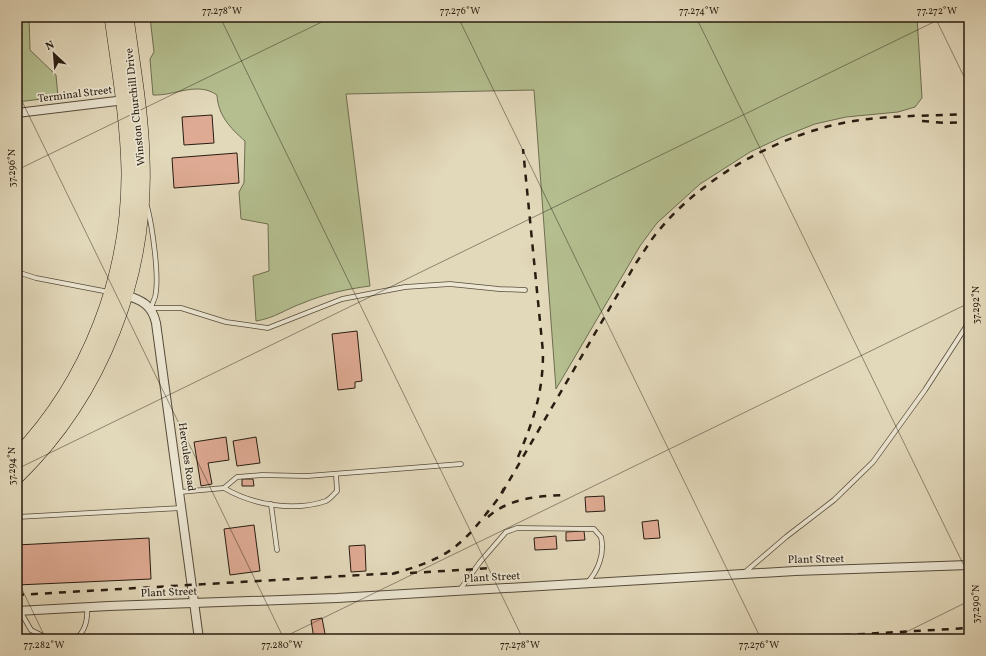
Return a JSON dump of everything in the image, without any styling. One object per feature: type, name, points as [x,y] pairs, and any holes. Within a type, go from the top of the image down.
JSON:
[{"type":"highway","name":"Winston Churchill Drive","points":[[17,457],[43,426],[76,377],[118,294],[136,248],[142,192],[142,145],[130,100],[112,17]]},
{"type":"highway","name":"Winston Churchill Drive","points":[[17,476],[43,448],[76,403],[104,352],[118,294],[128,203],[128,139],[130,100],[126,17]]},
{"type":"street","name":"Terminal Street","points":[[17,113],[130,100]]},
{"type":"street","points":[[118,294],[139,299],[150,308]]},
{"type":"street","name":"Hercules Road","points":[[150,308],[156,323],[199,639]]},
{"type":"street","name":"Plant Street","points":[[18,611],[459,591],[742,574],[969,565]]},
{"type":"lane","points":[[142,192],[152,234],[156,283],[155,296],[150,308],[181,308],[226,322],[268,328],[342,299],[405,287],[450,284],[525,290]]},
{"type":"lane","points":[[17,272],[36,278],[118,294]]},
{"type":"lane","points":[[742,574],[786,536],[834,500],[873,462],[924,390],[969,322]]},
{"type":"lane","points":[[224,488],[237,476],[336,474],[461,464]]},
{"type":"lane","points":[[180,492],[224,488],[240,497],[271,504],[302,506],[327,500],[337,491],[336,474]]},
{"type":"lane","points":[[271,504],[277,550]]},
{"type":"lane","points":[[17,517],[182,508]]},
{"type":"lane","points":[[459,591],[502,535],[517,528],[594,528],[601,538],[601,556],[596,571],[586,584]]},
{"type":"lane","points":[[76,639],[84,631],[87,607]]},
{"type":"lane","points":[[18,611],[27,627],[49,639]]},
{"type":"green space","points":[[17,17],[29,17],[30,50],[56,75],[58,97],[17,102]]},
{"type":"green space","points":[[150,17],[917,17],[922,98],[915,107],[898,112],[846,117],[815,124],[750,152],[700,184],[657,223],[640,246],[556,389],[534,90],[346,94],[370,286],[327,294],[297,305],[275,316],[256,321],[253,276],[269,271],[268,224],[241,219],[239,192],[244,183],[245,141],[234,131],[222,115],[217,95],[209,91],[194,89],[153,95],[150,59],[154,52]]},
{"type":"building","points":[[212,115],[214,143],[184,145],[182,117]]},
{"type":"building","points":[[237,153],[239,183],[174,188],[172,158]]},
{"type":"building","points":[[357,331],[362,381],[355,382],[355,388],[338,390],[332,334]]},
{"type":"building","points":[[226,437],[229,460],[208,463],[212,484],[201,486],[194,442]]},
{"type":"building","points":[[256,437],[260,463],[237,466],[233,441]]},
{"type":"building","points":[[242,479],[253,479],[254,486],[242,486]]},
{"type":"building","points":[[604,496],[605,511],[586,512],[585,497]]},
{"type":"building","points":[[658,520],[660,538],[644,539],[642,522]]},
{"type":"building","points":[[254,525],[260,571],[230,575],[224,529]]},
{"type":"building","points":[[584,531],[585,540],[566,541],[566,532]]},
{"type":"building","points":[[556,536],[557,549],[535,550],[534,538]]},
{"type":"building","points":[[149,538],[151,579],[17,585],[17,545]]},
{"type":"building","points":[[365,545],[366,571],[351,572],[349,546]]},
{"type":"building","points":[[322,618],[326,639],[314,639],[311,620]]},
{"type":"railway","points":[[502,493],[636,263],[660,229],[678,209],[699,191],[748,159],[800,135],[827,127],[854,121],[882,118],[969,114]]},
{"type":"railway","points":[[922,121],[945,123],[969,122]]},
{"type":"railway","points":[[518,457],[533,418],[543,367],[543,352],[523,149]]},
{"type":"railway","points":[[392,574],[434,559],[456,546],[476,527],[498,499],[504,488]]},
{"type":"railway","points":[[488,517],[505,506],[524,499],[565,495]]},
{"type":"railway","points":[[410,573],[493,568]]},
{"type":"railway","points":[[17,595],[396,573]]},
{"type":"railway","points":[[774,639],[969,628]]},
{"type":"railway","points":[[952,639],[969,638]]}]
